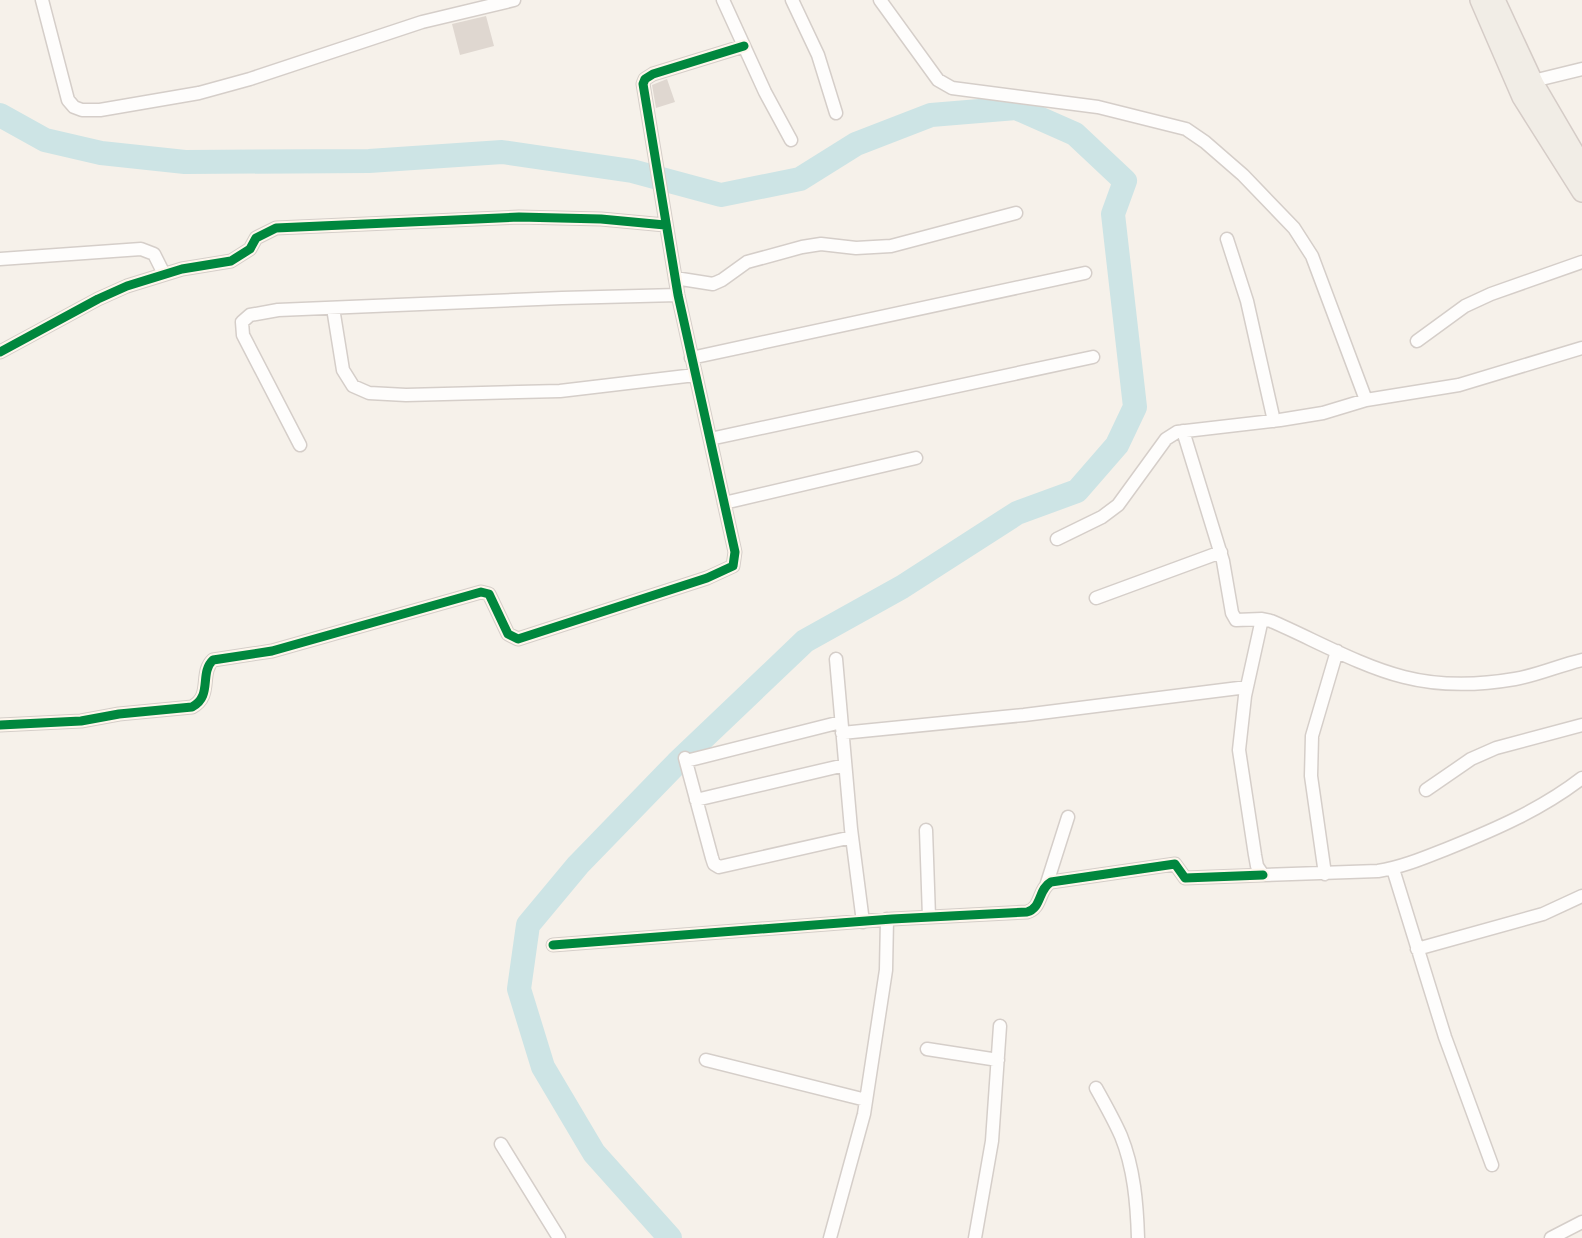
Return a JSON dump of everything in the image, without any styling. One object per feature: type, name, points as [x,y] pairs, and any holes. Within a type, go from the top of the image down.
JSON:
[{"type":"main road","points":[[1480,0],[1522,97],[1582,192]]},
{"type":"main road","points":[[1495,0],[1532,81],[1582,166]]},
{"type":"street","points":[[42,0],[68,100],[74,107],[82,110],[100,110],[199,93],[250,79],[422,22],[514,0]]},
{"type":"street","points":[[723,0],[765,92],[791,140]]},
{"type":"street","points":[[792,0],[818,55],[836,113]]},
{"type":"street","points":[[880,0],[938,80],[952,88],[1098,107],[1186,129],[1205,142],[1243,175],[1294,228],[1312,256],[1366,400]]},
{"type":"street","points":[[0,726],[81,721],[119,714],[192,708],[205,693],[208,665],[214,660],[304,643],[481,592],[491,597],[508,634],[512,638],[524,638],[729,570],[735,560],[678,295],[643,90],[645,79],[653,74],[744,46]]},
{"type":"street","points":[[1532,81],[1582,69]]},
{"type":"street","points":[[675,278],[713,284],[747,262],[802,247],[821,244],[856,248],[891,246],[1016,213]]},
{"type":"street","points":[[0,352],[127,286],[164,274],[231,261],[243,255],[263,232],[276,228],[519,217],[664,221]]},
{"type":"street","points":[[1227,239],[1247,301],[1274,421]]},
{"type":"street","points":[[0,258],[141,249],[154,254],[164,274]]},
{"type":"street","points":[[1417,341],[1465,306],[1582,262]]},
{"type":"street","points":[[691,358],[1085,273]]},
{"type":"street","points":[[300,444],[243,335],[242,322],[250,315],[333,308],[678,295]]},
{"type":"street","points":[[333,308],[343,370],[353,386],[369,393],[406,395],[548,392],[695,375]]},
{"type":"street","points":[[1057,539],[1102,517],[1118,505],[1171,434],[1323,413],[1366,400],[1459,386],[1582,348]]},
{"type":"street","points":[[710,439],[1093,357]]},
{"type":"street","points":[[1183,431],[1221,552],[1233,617],[1239,620],[1262,619],[1403,677],[1442,682],[1492,682],[1518,678],[1582,660]]},
{"type":"street","points":[[724,503],[916,458]]},
{"type":"street","points":[[1096,598],[1221,552]]},
{"type":"street","points":[[1262,619],[1247,687],[1239,750],[1257,866],[1263,875]]},
{"type":"street","points":[[1325,874],[1311,776],[1312,736],[1337,651]]},
{"type":"street","points":[[836,659],[852,837],[863,922]]},
{"type":"street","points":[[852,837],[719,866],[714,864],[686,760],[841,727],[1024,715],[1247,687]]},
{"type":"street","points":[[1426,790],[1471,759],[1496,748],[1582,725]]},
{"type":"street","points":[[696,800],[845,765]]},
{"type":"street","points":[[1047,883],[1175,864],[1185,878],[1393,869],[1477,837],[1526,814],[1582,778]]},
{"type":"street","points":[[553,945],[887,919],[1031,911],[1037,906],[1047,883],[1068,817]]},
{"type":"street","points":[[926,831],[929,917]]},
{"type":"street","points":[[1393,869],[1454,1063],[1492,1165]]},
{"type":"street","points":[[1417,949],[1543,914],[1582,896]]},
{"type":"street","points":[[830,1238],[866,1100],[886,971],[887,919]]},
{"type":"street","points":[[975,1238],[992,1141],[1000,1026]]},
{"type":"street","points":[[927,1049],[998,1060]]},
{"type":"street","points":[[706,1060],[866,1100]]},
{"type":"street","points":[[1096,1088],[1122,1137],[1135,1190],[1138,1238]]},
{"type":"street","points":[[500,1144],[559,1238]]},
{"type":"street","points":[[1556,1237],[1582,1222]]},
{"type":"building","points":[[486,16],[494,46],[460,55],[452,24]]},
{"type":"building","points":[[667,79],[675,102],[656,108],[652,85]]},
{"type":"waterway","points":[[0,115],[45,140],[101,153],[185,162],[369,161],[502,152],[632,171],[721,195],[800,179],[856,144],[931,115],[1016,108],[1075,134],[1125,181],[1113,214],[1135,407],[1117,445],[1077,491],[1017,513],[902,587],[805,641],[677,763],[578,865],[528,925],[519,989],[543,1067],[594,1153],[670,1238]]},
{"type":"cycle path","points":[[0,725],[81,721],[119,714],[192,707],[202,697],[207,671],[213,660],[272,651],[481,592],[489,594],[508,634],[518,639],[707,578],[733,566],[735,552],[678,295],[643,84],[645,79],[653,74],[744,46]]},
{"type":"cycle path","points":[[0,352],[127,286],[182,269],[231,261],[250,249],[256,238],[276,228],[519,217],[601,219],[665,225]]},
{"type":"cycle path","points":[[553,945],[892,919],[1027,912],[1035,907],[1044,889],[1051,882],[1175,864],[1185,878],[1263,875]]}]
